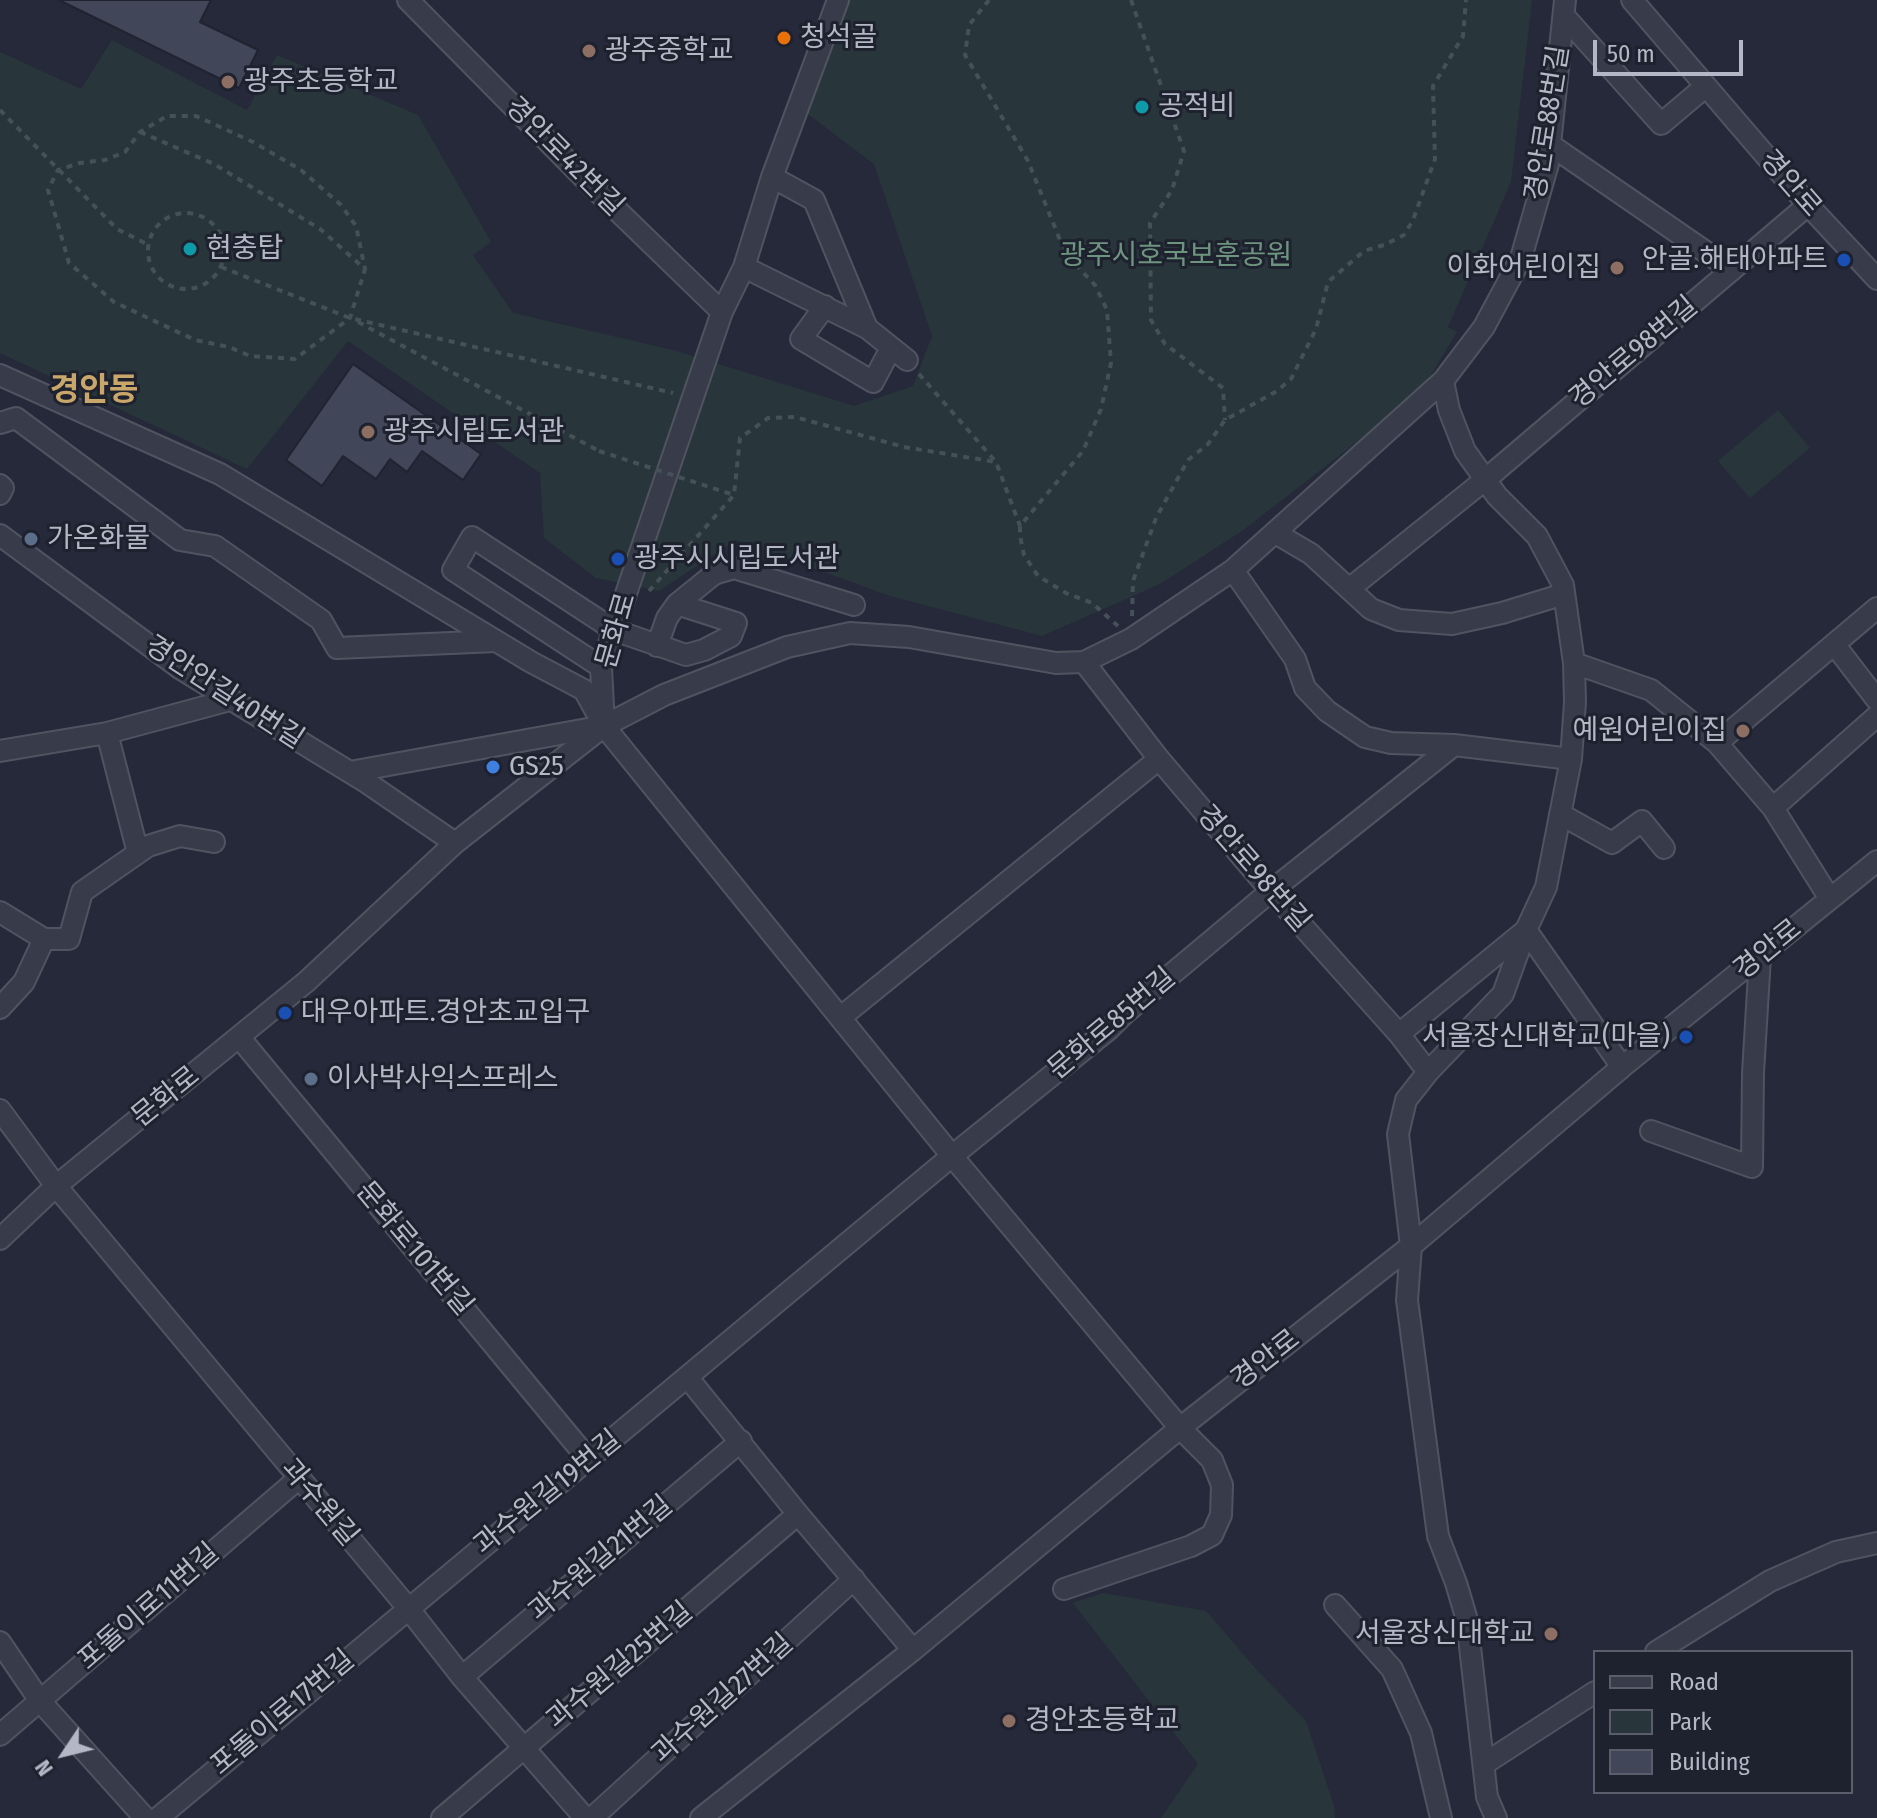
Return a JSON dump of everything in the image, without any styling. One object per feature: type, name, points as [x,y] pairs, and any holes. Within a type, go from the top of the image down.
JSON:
[{"type":"street","name":"경안로42번길","points":[[408,0],[722,312]]},
{"type":"street","name":"문화로","points":[[1,1235],[56,1186],[306,982],[455,843],[604,726],[601,667],[695,399],[722,312],[744,267],[772,177],[838,0]]},
{"type":"street","name":"경안로","points":[[1632,0],[1808,205],[1877,279]]},
{"type":"street","points":[[1564,8],[1661,124],[1706,86]]},
{"type":"street","name":"경안로88번길","points":[[1277,534],[1443,381],[1484,327],[1521,258],[1548,164],[1564,8]]},
{"type":"street","points":[[1549,144],[1732,270]]},
{"type":"street","points":[[772,177],[814,200],[867,328]]},
{"type":"street","name":"경안로98번길","points":[[1349,589],[1486,479],[1808,205]]},
{"type":"street","points":[[744,267],[825,306],[867,328],[899,354],[873,382],[801,339],[825,306]]},
{"type":"street","points":[[0,375],[220,474],[496,641],[584,690],[604,726],[952,1156],[1180,1428],[1212,1460],[1222,1485],[1221,1515],[1212,1535],[1191,1546],[1064,1589]]},
{"type":"street","points":[[1443,381],[1449,410],[1465,451],[1497,496],[1537,536],[1563,585],[1574,663],[1571,759],[1546,887],[1526,930],[1503,994],[1428,1072],[1406,1100],[1398,1134],[1411,1246],[1407,1300],[1438,1536],[1467,1620],[1487,1797],[1496,1818]]},
{"type":"street","points":[[0,423],[16,418],[180,540],[215,546],[321,620],[337,648],[496,641]]},
{"type":"street","points":[[0,485],[3,488],[0,494]]},
{"type":"street","points":[[350,772],[604,726],[664,695],[787,647],[850,633],[909,637],[1056,663],[1084,662],[1131,639],[1233,570],[1277,534],[1311,554],[1371,609],[1399,620],[1452,624],[1564,594]]},
{"type":"street","name":"경안안길40번길","points":[[0,535],[181,669],[350,772],[455,843]]},
{"type":"street","points":[[601,667],[453,570],[472,537],[614,630],[686,655],[731,636],[736,623],[677,604]]},
{"type":"street","points":[[657,646],[667,618],[677,604],[714,574],[734,568],[854,605]]},
{"type":"street","points":[[1233,570],[1295,659],[1305,688],[1327,711],[1365,737],[1391,743],[1454,745],[1571,759]]},
{"type":"street","points":[[1717,743],[1877,608]]},
{"type":"street","points":[[1834,644],[1877,700]]},
{"type":"street","name":"경안로98번길","points":[[1084,662],[1159,759],[1271,891],[1399,1034],[1428,1072]]},
{"type":"street","name":"경안로","points":[[1574,663],[1651,690],[1717,743],[1773,808],[1830,899]]},
{"type":"street","points":[[0,751],[107,733],[230,700]]},
{"type":"street","points":[[1773,808],[1877,716]]},
{"type":"street","points":[[107,733],[138,853]]},
{"type":"street","name":"문화로85번길","points":[[952,1156],[1108,1030],[1271,891],[1454,745]]},
{"type":"street","points":[[841,1017],[1159,759]]},
{"type":"street","points":[[1560,814],[1612,843],[1642,821],[1664,848]]},
{"type":"street","points":[[0,912],[44,939],[69,939],[82,892],[148,846],[180,836],[214,842]]},
{"type":"street","name":"경안로","points":[[701,1818],[913,1650],[1180,1428],[1411,1246],[1622,1067],[1877,861]]},
{"type":"street","points":[[1399,1034],[1526,930]]},
{"type":"street","points":[[1526,930],[1622,1067]]},
{"type":"street","points":[[0,1008],[24,982],[44,939]]},
{"type":"street","points":[[1651,1131],[1752,1167],[1753,1073],[1760,957]]},
{"type":"street","name":"문화로101번길","points":[[239,1037],[589,1460]]},
{"type":"street","points":[[0,1110],[56,1186]]},
{"type":"street","name":"과수원길19번길","points":[[408,1608],[952,1156]]},
{"type":"street","name":"과수원길","points":[[56,1186],[462,1677],[585,1818]]},
{"type":"street","points":[[688,1378],[913,1650]]},
{"type":"street","name":"과수원길21번길","points":[[462,1677],[741,1441]]},
{"type":"street","name":"포돌이로11번길","points":[[3,1730],[298,1479]]},
{"type":"street","name":"과수원길25번길","points":[[442,1818],[798,1514]]},
{"type":"street","points":[[1659,1650],[1770,1581],[1836,1552],[1877,1543]]},
{"type":"street","name":"과수원길27번길","points":[[592,1818],[854,1579]]},
{"type":"street","points":[[1335,1605],[1392,1669],[1421,1733],[1441,1818]]},
{"type":"street","name":"포돌이로17번길","points":[[158,1818],[408,1608]]},
{"type":"street","points":[[0,1642],[40,1701],[145,1818]]},
{"type":"street","points":[[1484,1764],[1593,1693]]},
{"type":"path","points":[[989,0],[969,25],[965,55],[1028,161],[1060,240],[1074,263],[1095,285],[1107,310],[1111,363],[1101,409],[1083,451],[1020,526]]},
{"type":"path","points":[[1131,0],[1184,151],[1172,190],[1150,223],[1151,320],[1165,344],[1223,388],[1225,420]]},
{"type":"path","points":[[1131,639],[1133,581],[1156,518],[1188,460],[1208,444],[1225,420],[1277,391],[1291,379],[1316,329],[1328,282],[1364,251],[1404,235],[1413,220],[1435,159],[1433,86],[1463,36],[1466,0]]},
{"type":"path","points":[[0,110],[117,229],[149,245]]},
{"type":"path","points":[[167,116],[196,116],[253,142],[301,170],[341,205],[356,226],[365,269],[350,318],[295,359],[250,356],[229,347],[195,340],[114,302],[69,263],[48,190],[58,170],[105,160],[125,152],[140,132],[167,116]]},
{"type":"path","points":[[140,132],[214,164],[267,196],[320,229],[365,269]]},
{"type":"path","points":[[183,213],[208,220],[217,229],[224,254],[221,267],[205,285],[181,289],[169,286],[152,269],[148,258],[149,245],[160,223],[183,213]]},
{"type":"path","points":[[221,267],[350,318],[599,451],[734,495]]},
{"type":"path","points":[[350,318],[695,399]]},
{"type":"path","points":[[899,354],[996,462],[1020,526],[1024,555],[1038,576],[1066,593],[1092,603],[1131,639]]},
{"type":"path","points":[[644,596],[734,495],[740,438],[768,418],[795,417],[904,447],[996,462]]},
{"type":"green space","name":"광주시호국보훈공원","points":[[844,0],[1532,0],[1511,182],[1448,327],[1457,332],[1420,393],[1242,531],[1160,584],[1042,636],[890,596],[736,540],[659,591],[596,578],[544,538],[540,473],[348,341],[247,469],[0,353],[0,52],[81,89],[112,40],[247,110],[277,55],[418,115],[491,242],[473,255],[513,313],[673,350],[854,406],[913,386],[932,336],[874,164],[805,112]]},
{"type":"green space","points":[[1778,410],[1810,448],[1750,498],[1718,461]]},
{"type":"green space","points":[[1103,1593],[1206,1611],[1306,1721],[1334,1806],[1335,1818],[1161,1818],[1198,1764],[1073,1603]]},
{"type":"building","name":"광주초등학교","points":[[59,0],[211,0],[200,22],[258,50],[239,88]]},
{"type":"building","points":[[353,364],[481,454],[463,480],[422,451],[407,472],[390,459],[376,479],[343,456],[322,486],[286,460]]},
{"type":"place","name":"청석골","points":[[784,38]]},
{"type":"place","name":"광주중학교","points":[[589,51]]},
{"type":"place","name":"광주초등학교","points":[[228,82]]},
{"type":"place","name":"공적비","points":[[1142,107]]},
{"type":"place","name":"현충탑","points":[[190,249]]},
{"type":"place","name":"안골.해태아파트","points":[[1844,260]]},
{"type":"place","name":"이화어린이집","points":[[1617,268]]},
{"type":"place","name":"광주시립도서관","points":[[368,432]]},
{"type":"place","name":"가온화물","points":[[31,539]]},
{"type":"place","name":"광주시시립도서관","points":[[618,559]]},
{"type":"place","name":"예원어린이집","points":[[1743,731]]},
{"type":"place","name":"GS25","points":[[493,767]]},
{"type":"place","name":"대우아파트.경안초교입구","points":[[285,1013]]},
{"type":"place","name":"서울장신대학교(마을)","points":[[1686,1037]]},
{"type":"place","name":"이사박사익스프레스","points":[[311,1079]]},
{"type":"place","name":"서울장신대학교","points":[[1551,1634]]},
{"type":"place","name":"경안초등학교","points":[[1009,1721]]},
{"type":"district","name":"경안동","points":[[94,391]]}]
